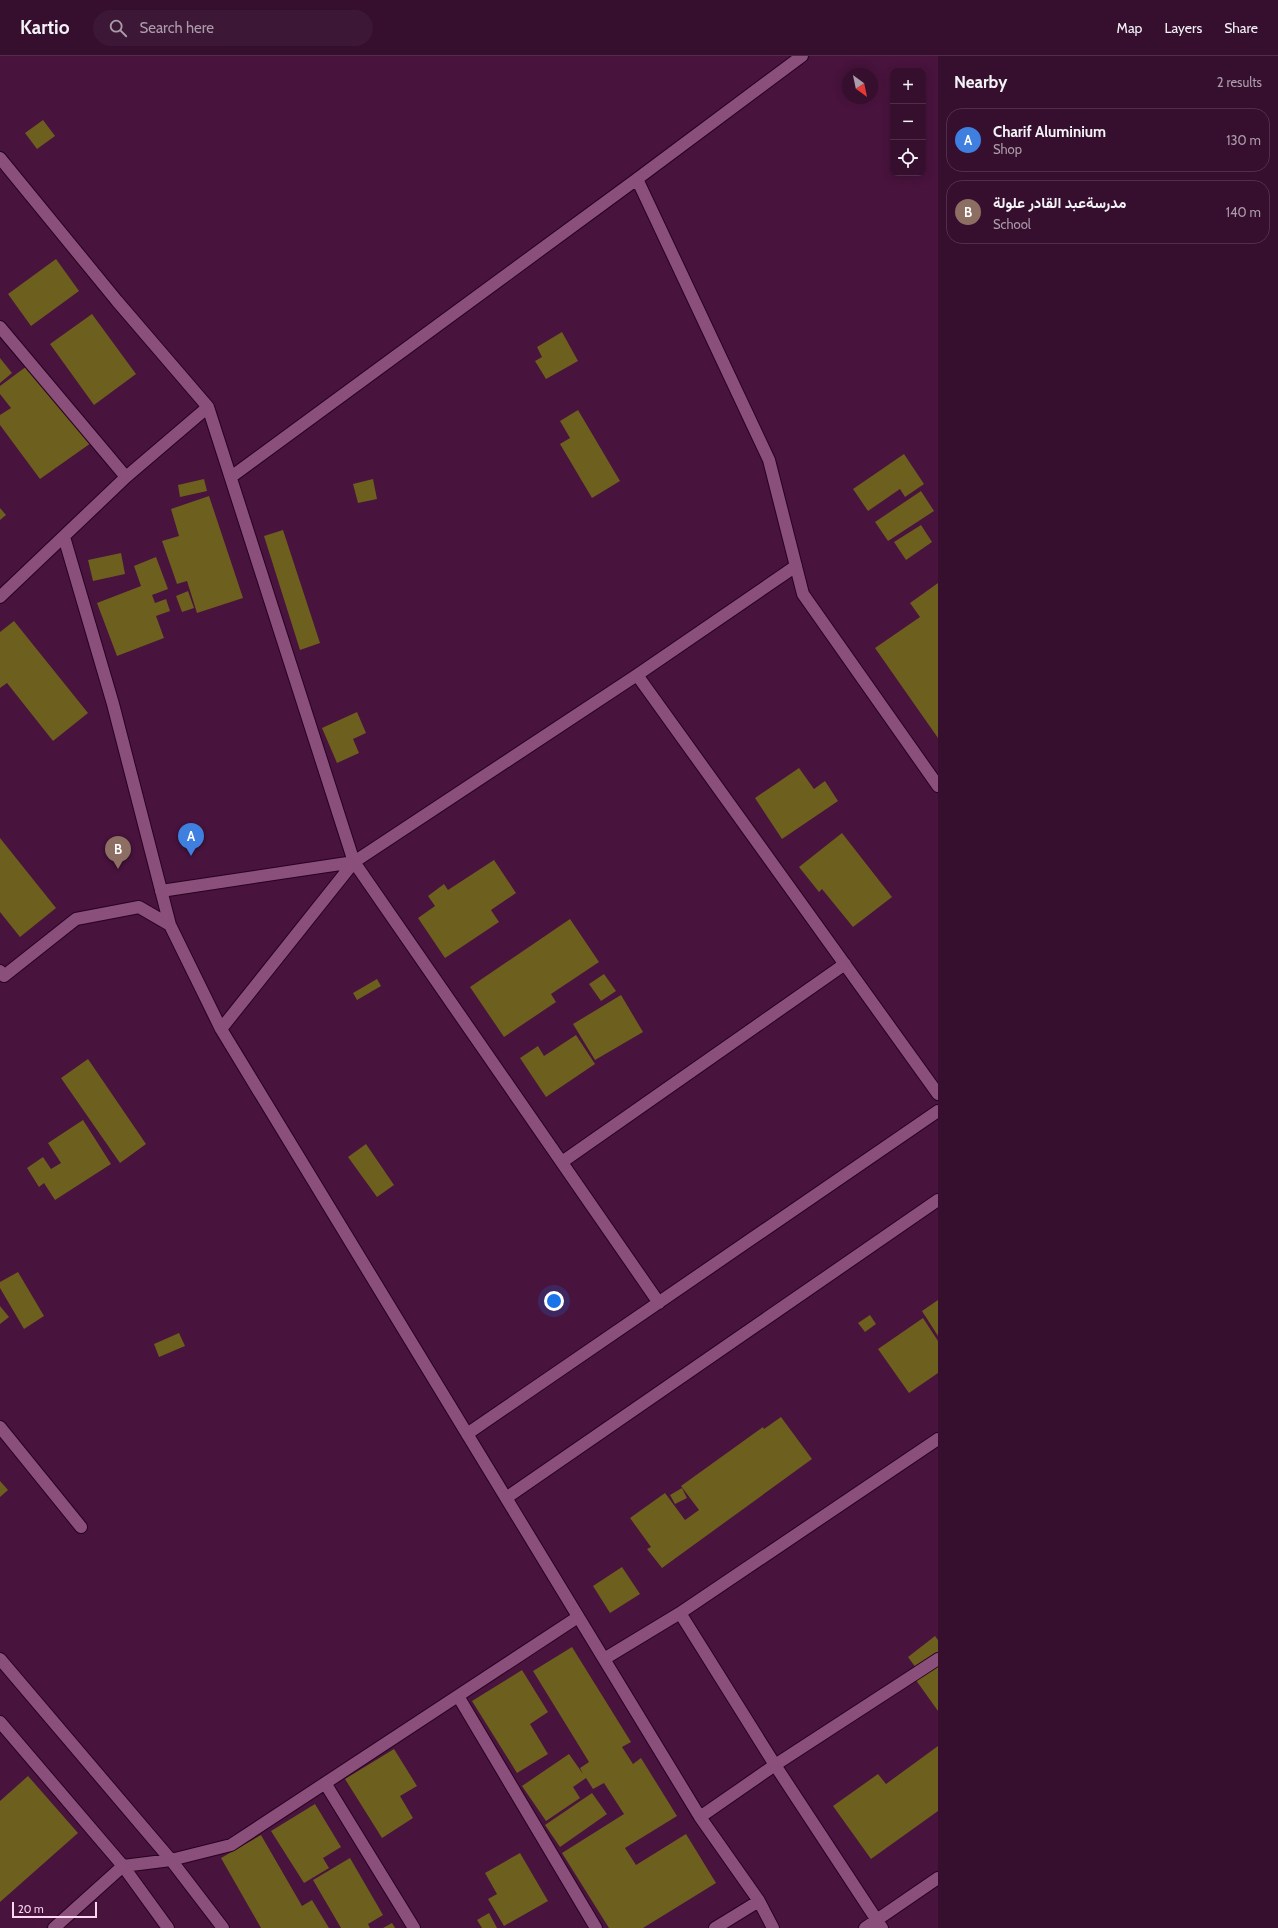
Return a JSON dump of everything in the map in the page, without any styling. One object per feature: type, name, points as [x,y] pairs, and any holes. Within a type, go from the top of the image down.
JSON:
[{"type":"street","points":[[231,477],[637,180],[802,56]]},
{"type":"street","points":[[0,158],[117,301],[208,407],[354,862],[659,1303]]},
{"type":"street","points":[[637,180],[768,460],[803,594],[938,786]]},
{"type":"street","points":[[0,327],[126,477]]},
{"type":"street","points":[[0,597],[126,477],[208,407]]},
{"type":"street","points":[[64,537],[113,704],[170,925],[221,1029],[700,1817],[759,1901],[773,1928]]},
{"type":"street","points":[[221,1029],[354,862],[637,675],[796,566]]},
{"type":"street","points":[[637,675],[938,1094]]},
{"type":"street","points":[[161,891],[354,862]]},
{"type":"street","points":[[1,976],[76,919],[139,908],[170,925]]},
{"type":"street","points":[[562,1162],[845,964]]},
{"type":"street","points":[[467,1434],[938,1111]]},
{"type":"street","points":[[506,1498],[938,1200]]},
{"type":"street","points":[[0,1427],[81,1527]]},
{"type":"street","points":[[604,1659],[680,1613],[938,1439]]},
{"type":"street","points":[[680,1613],[775,1764],[879,1924]]},
{"type":"street","points":[[54,1928],[123,1866],[171,1860],[231,1845],[578,1617]]},
{"type":"street","points":[[0,1659],[171,1860],[223,1928]]},
{"type":"street","points":[[700,1817],[775,1764],[938,1659]]},
{"type":"street","points":[[458,1696],[596,1928]]},
{"type":"street","points":[[0,1722],[123,1866],[168,1928]]},
{"type":"street","points":[[325,1783],[414,1928]]},
{"type":"street","points":[[865,1928],[879,1924],[938,1878]]},
{"type":"street","points":[[715,1928],[759,1901]]},
{"type":"building","points":[[43,120],[55,136],[37,149],[25,133]]},
{"type":"building","points":[[56,259],[79,291],[31,326],[8,294]]},
{"type":"building","points":[[92,314],[136,374],[94,405],[50,344]]},
{"type":"building","points":[[562,332],[578,361],[546,379],[535,361],[542,357],[537,347]]},
{"type":"building","points":[[0,358],[12,373],[0,383]]},
{"type":"building","points":[[27,366],[40,384],[45,380],[91,443],[40,479],[0,425],[0,415],[11,408],[0,394],[0,386]]},
{"type":"building","points":[[578,410],[620,481],[592,498],[560,444],[570,438],[560,421]]},
{"type":"building","points":[[904,454],[924,484],[905,497],[900,489],[868,511],[853,489]]},
{"type":"building","points":[[204,479],[207,491],[180,497],[178,485]]},
{"type":"building","points":[[373,479],[377,499],[358,503],[353,484]]},
{"type":"building","points":[[921,491],[934,511],[888,541],[875,522]]},
{"type":"building","points":[[209,496],[243,598],[197,613],[187,581],[177,584],[162,541],[179,536],[171,509]]},
{"type":"building","points":[[0,508],[6,515],[0,520]]},
{"type":"building","points":[[921,525],[932,542],[906,560],[894,542]]},
{"type":"building","points":[[283,530],[320,643],[300,650],[264,536]]},
{"type":"building","points":[[121,553],[125,574],[93,581],[88,560]]},
{"type":"building","points":[[156,557],[168,589],[152,595],[155,603],[166,599],[170,611],[156,616],[164,638],[117,656],[97,603],[141,586],[134,566]]},
{"type":"building","points":[[938,583],[938,738],[875,648],[920,617],[910,603]]},
{"type":"building","points":[[188,591],[194,608],[182,612],[176,596]]},
{"type":"building","points":[[14,621],[88,713],[53,741],[7,683],[0,688],[0,632]]},
{"type":"building","points":[[357,712],[366,733],[353,739],[359,753],[337,763],[322,728]]},
{"type":"building","points":[[799,768],[814,789],[825,781],[838,801],[782,839],[755,798]]},
{"type":"building","points":[[842,833],[892,897],[853,927],[822,889],[819,892],[799,867]]},
{"type":"building","points":[[0,838],[56,908],[20,937],[0,912]]},
{"type":"building","points":[[494,860],[516,893],[491,910],[499,922],[445,958],[418,918],[435,906],[428,896],[444,884],[448,890]]},
{"type":"building","points":[[570,919],[599,962],[551,994],[556,1002],[504,1037],[470,987]]},
{"type":"building","points":[[604,974],[616,991],[601,1001],[589,984]]},
{"type":"building","points":[[377,979],[381,986],[357,1000],[353,993]]},
{"type":"building","points":[[621,995],[643,1032],[595,1060],[573,1024]]},
{"type":"building","points":[[576,1035],[595,1064],[546,1097],[520,1058],[538,1046],[544,1056]]},
{"type":"building","points":[[88,1059],[146,1144],[120,1163],[61,1078]]},
{"type":"building","points":[[83,1120],[111,1164],[55,1200],[44,1183],[39,1187],[27,1168],[43,1157],[51,1169],[61,1163],[48,1143]]},
{"type":"building","points":[[366,1144],[394,1185],[377,1197],[348,1157]]},
{"type":"building","points":[[18,1272],[44,1316],[24,1329],[0,1288],[0,1282]]},
{"type":"building","points":[[938,1300],[938,1336],[922,1311]]},
{"type":"building","points":[[0,1306],[9,1317],[0,1324]]},
{"type":"building","points":[[870,1315],[876,1324],[865,1332],[858,1323]]},
{"type":"building","points":[[923,1318],[938,1341],[938,1373],[909,1393],[878,1349]]},
{"type":"building","points":[[179,1333],[185,1346],[159,1357],[154,1344]]},
{"type":"building","points":[[781,1417],[812,1459],[662,1568],[647,1549],[651,1547],[630,1518],[665,1493],[685,1520],[699,1510],[681,1486],[763,1427],[764,1429]]},
{"type":"building","points":[[0,1481],[8,1490],[0,1497]]},
{"type":"building","points":[[682,1488],[687,1498],[675,1504],[670,1495]]},
{"type":"building","points":[[622,1567],[640,1594],[610,1613],[593,1586]]},
{"type":"building","points":[[935,1636],[938,1640],[938,1657],[919,1672],[908,1657]]},
{"type":"building","points":[[572,1647],[631,1742],[622,1747],[633,1764],[641,1758],[677,1816],[625,1848],[636,1865],[686,1834],[716,1883],[643,1928],[609,1928],[562,1853],[624,1814],[604,1783],[593,1789],[586,1778],[573,1787],[580,1798],[546,1821],[522,1786],[569,1754],[583,1774],[580,1768],[589,1762],[533,1671]]},
{"type":"building","points":[[938,1659],[938,1711],[913,1676]]},
{"type":"building","points":[[522,1670],[548,1712],[530,1724],[548,1754],[517,1773],[472,1701]]},
{"type":"building","points":[[938,1746],[938,1811],[871,1859],[833,1806],[878,1774],[886,1784]]},
{"type":"building","points":[[394,1749],[417,1786],[400,1796],[413,1818],[382,1838],[345,1779]]},
{"type":"building","points":[[28,1776],[78,1833],[0,1902],[0,1801]]},
{"type":"building","points":[[592,1793],[607,1814],[560,1847],[545,1825]]},
{"type":"building","points":[[315,1804],[341,1847],[323,1858],[329,1868],[304,1883],[271,1831]]},
{"type":"building","points":[[261,1835],[302,1906],[312,1900],[329,1928],[261,1928],[221,1858]]},
{"type":"building","points":[[520,1853],[548,1901],[504,1926],[488,1899],[497,1894],[485,1873]]},
{"type":"building","points":[[350,1858],[383,1915],[368,1924],[370,1928],[341,1928],[313,1880]]},
{"type":"building","points":[[489,1913],[497,1928],[482,1928],[477,1920]]},
{"type":"building","points":[[392,1923],[395,1928],[383,1928]]},
{"type":"place","name":"Charif Aluminium","points":[[191,856]]},
{"type":"place","name":"مدرسةعبد القادر علولة","points":[[118,869]]}]
